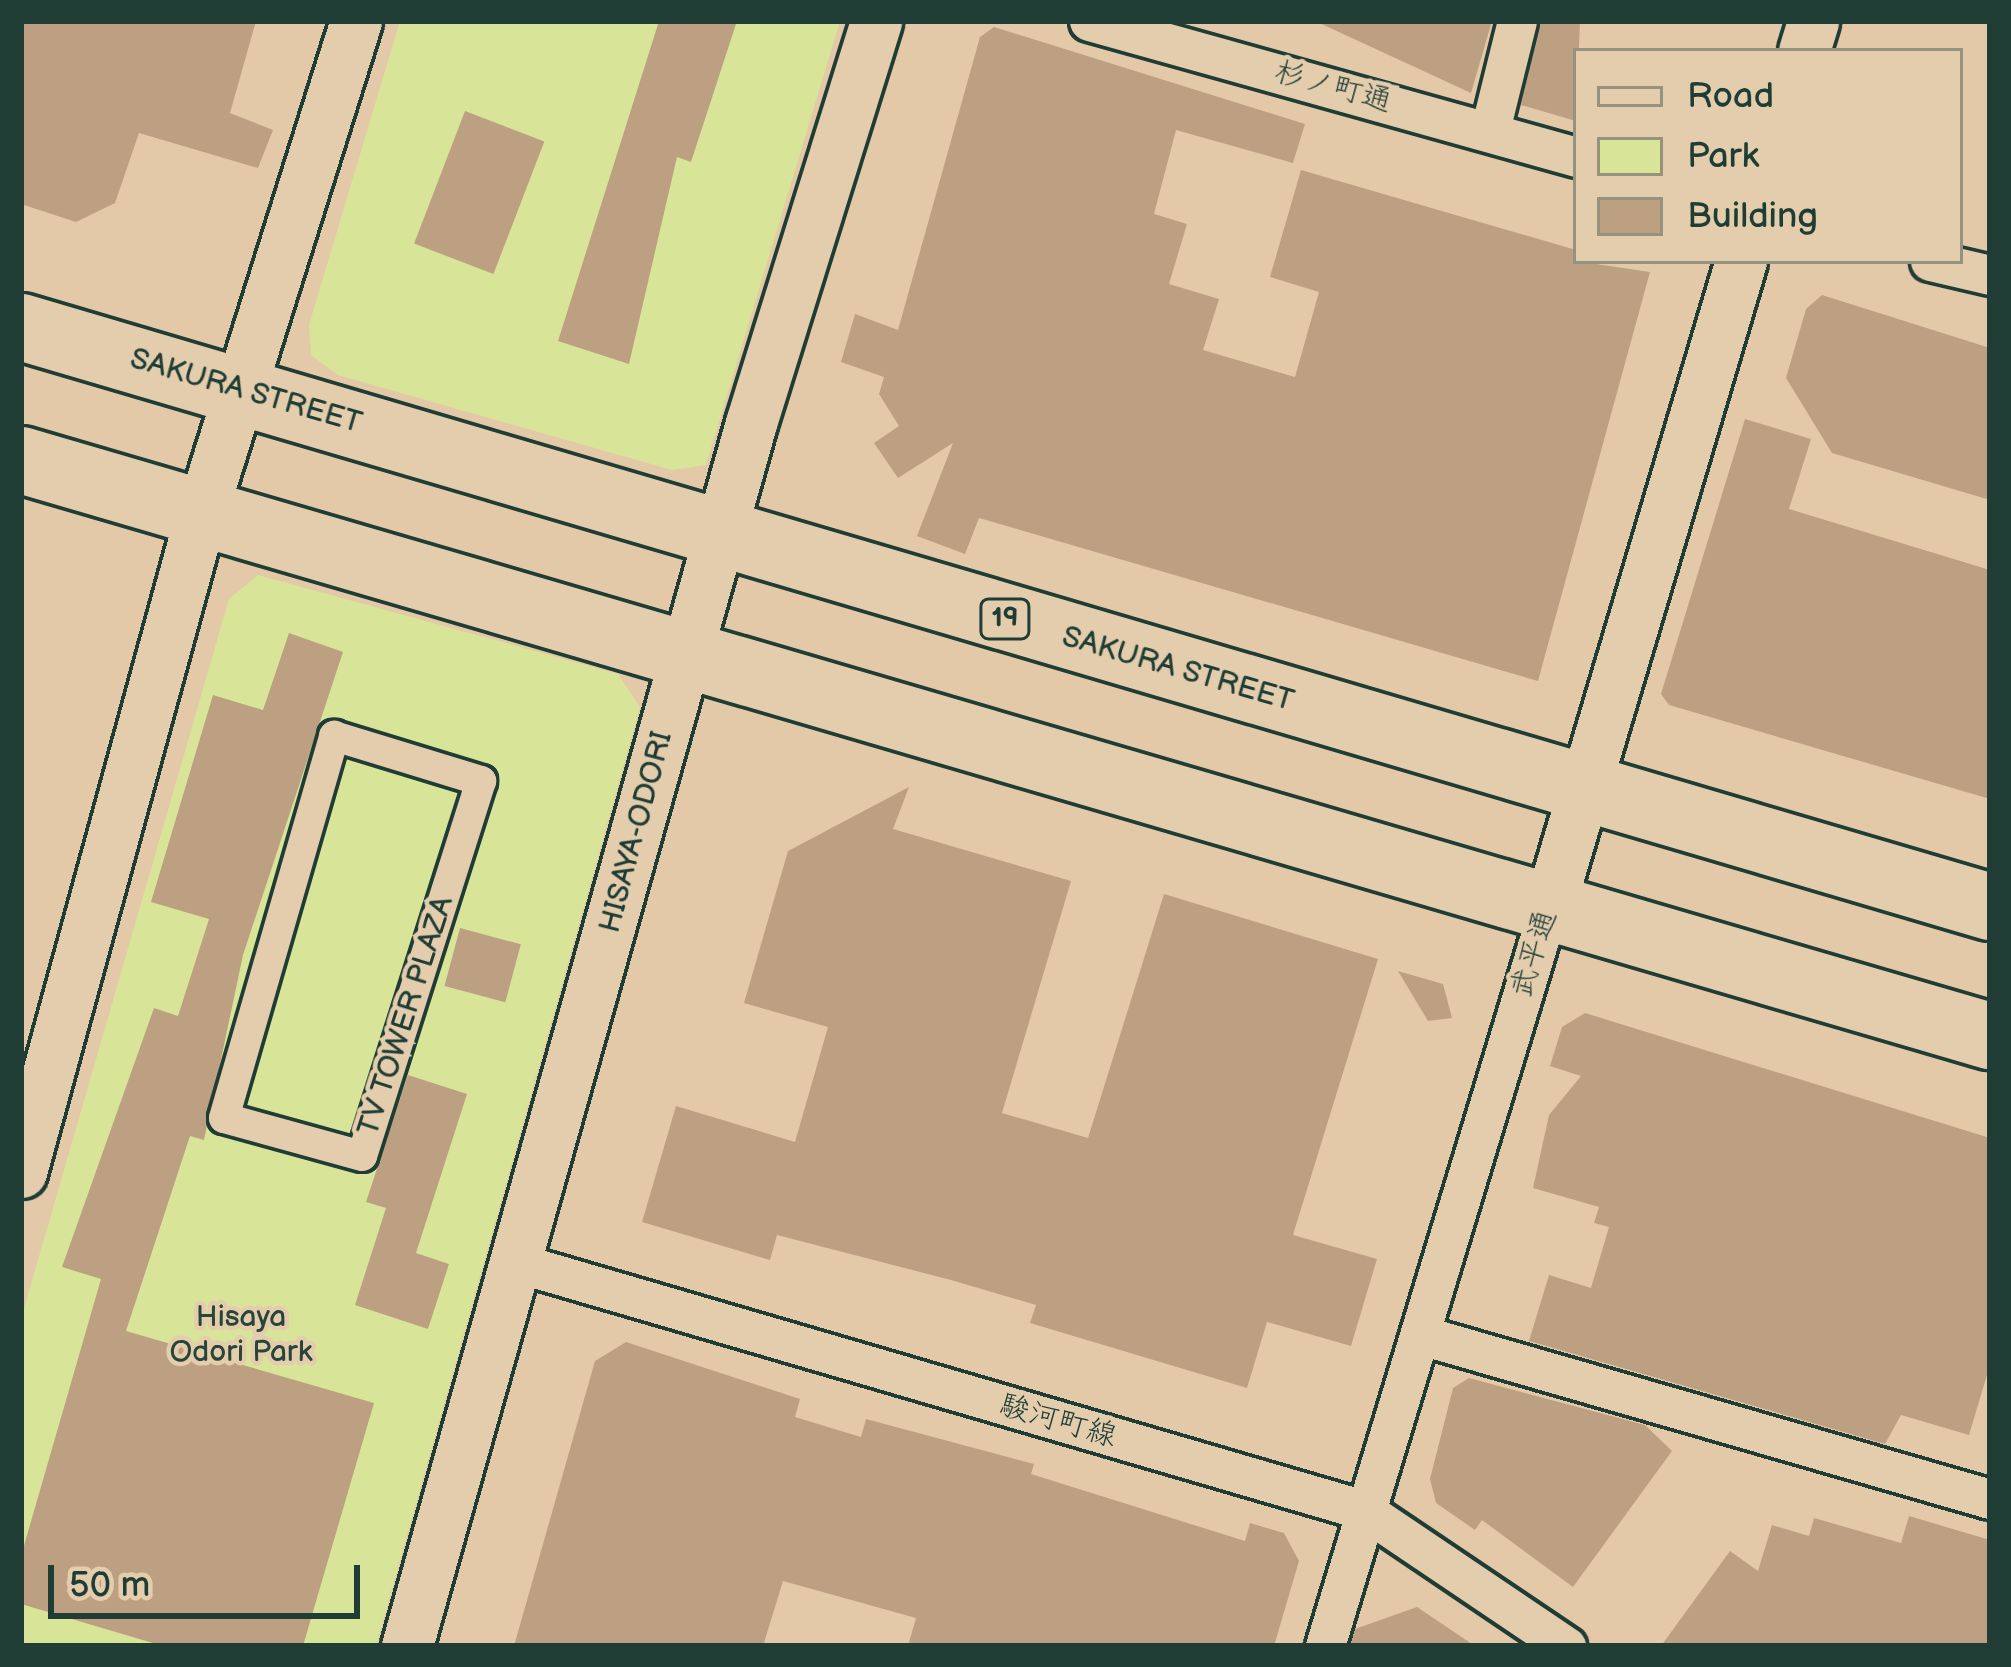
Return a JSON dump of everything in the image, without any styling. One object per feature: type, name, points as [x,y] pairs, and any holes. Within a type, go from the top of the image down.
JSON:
[{"type":"highway","name":"SAKURA STREET","points":[[21,327],[242,388],[720,535],[1990,907]]},
{"type":"highway","points":[[21,460],[1990,1036]]},
{"type":"street","points":[[25,1143],[201,514],[356,21]]},
{"type":"street","name":"HISAYA-ODORI","points":[[407,1646],[686,652],[876,21]]},
{"type":"street","name":"杉ノ町通","points":[[1089,21],[1573,156]]},
{"type":"street","points":[[1490,130],[1517,21]]},
{"type":"street","name":"武平通","points":[[1325,1646],[1740,264]]},
{"type":"street","points":[[1943,264],[1990,275]]},
{"type":"street","name":"TV TOWER PLAZA","points":[[334,736],[481,781],[362,1156],[224,1118],[334,736]]},
{"type":"street","name":"駿河町線","points":[[518,1263],[1364,1510],[1566,1646]]},
{"type":"street","points":[[1421,1335],[1990,1499]]},
{"type":"green space","points":[[400,21],[840,21],[706,465],[672,470],[338,375],[311,355],[309,325]]},
{"type":"green space","name":"Hisaya Odori Park","points":[[258,575],[618,674],[640,707],[376,1646],[21,1646],[21,1319],[229,599]]},
{"type":"building","points":[[21,21],[256,21],[230,113],[273,130],[258,168],[139,133],[115,203],[76,222],[21,204]]},
{"type":"building","points":[[659,21],[737,21],[691,162],[677,157],[629,364],[558,341]]},
{"type":"building","points":[[1315,21],[1492,21],[1471,93]]},
{"type":"building","points":[[1540,21],[1580,21],[1579,48],[1573,48],[1573,120],[1521,105]]},
{"type":"building","points":[[994,27],[1305,124],[1293,163],[1176,130],[1154,214],[1187,224],[1169,284],[1219,299],[1203,350],[1295,377],[1319,292],[1270,277],[1301,170],[1573,249],[1573,264],[1650,272],[1538,681],[979,518],[965,554],[917,536],[953,443],[898,478],[874,443],[899,426],[879,394],[884,377],[841,362],[855,314],[898,330],[980,37]]},
{"type":"building","points":[[465,111],[544,141],[493,274],[414,244]]},
{"type":"building","points":[[1822,295],[1990,348],[1990,500],[1832,453],[1786,378],[1806,309]]},
{"type":"building","points":[[1745,419],[1811,439],[1789,509],[1990,570],[1990,799],[1669,705],[1661,694]]},
{"type":"building","points":[[289,633],[343,652],[243,955],[204,1140],[190,1136],[126,1331],[374,1403],[303,1646],[163,1646],[21,1604],[21,1556],[101,1279],[62,1267],[154,1008],[178,1016],[209,919],[151,902],[213,695],[263,710]]},
{"type":"building","points":[[909,787],[893,829],[1071,881],[1002,1113],[1088,1138],[1164,894],[1378,959],[1293,1235],[1377,1259],[1351,1346],[1267,1322],[1247,1388],[1030,1323],[1036,1305],[951,1280],[777,1235],[770,1260],[642,1222],[676,1106],[795,1142],[828,1027],[744,1003],[788,851]]},
{"type":"building","points":[[460,928],[521,944],[505,1002],[444,986]]},
{"type":"building","points":[[1398,971],[1443,984],[1452,1018],[1428,1021]]},
{"type":"building","points":[[1585,1013],[1990,1138],[1990,1365],[1969,1435],[1901,1415],[1885,1444],[1529,1341],[1549,1275],[1591,1288],[1609,1227],[1594,1223],[1599,1207],[1533,1188],[1549,1115],[1581,1076],[1550,1066],[1562,1027]]},
{"type":"building","points":[[408,1075],[467,1094],[416,1253],[449,1264],[428,1329],[355,1305],[386,1208],[366,1202]]},
{"type":"building","points":[[626,1342],[800,1399],[795,1417],[861,1437],[866,1419],[1034,1464],[1031,1474],[1245,1541],[1250,1523],[1284,1533],[1299,1561],[1274,1646],[908,1646],[916,1618],[783,1581],[763,1646],[514,1646],[595,1361]]},
{"type":"building","points":[[1469,1378],[1645,1425],[1672,1451],[1573,1587],[1482,1520],[1475,1530],[1436,1503],[1430,1479],[1453,1388]]},
{"type":"building","points":[[1909,1516],[1990,1540],[1990,1646],[1661,1646],[1730,1551],[1758,1571],[1772,1525],[1809,1536],[1814,1518],[1901,1543]]},
{"type":"building","points":[[1417,1607],[1475,1646],[1350,1646],[1355,1629]]}]
